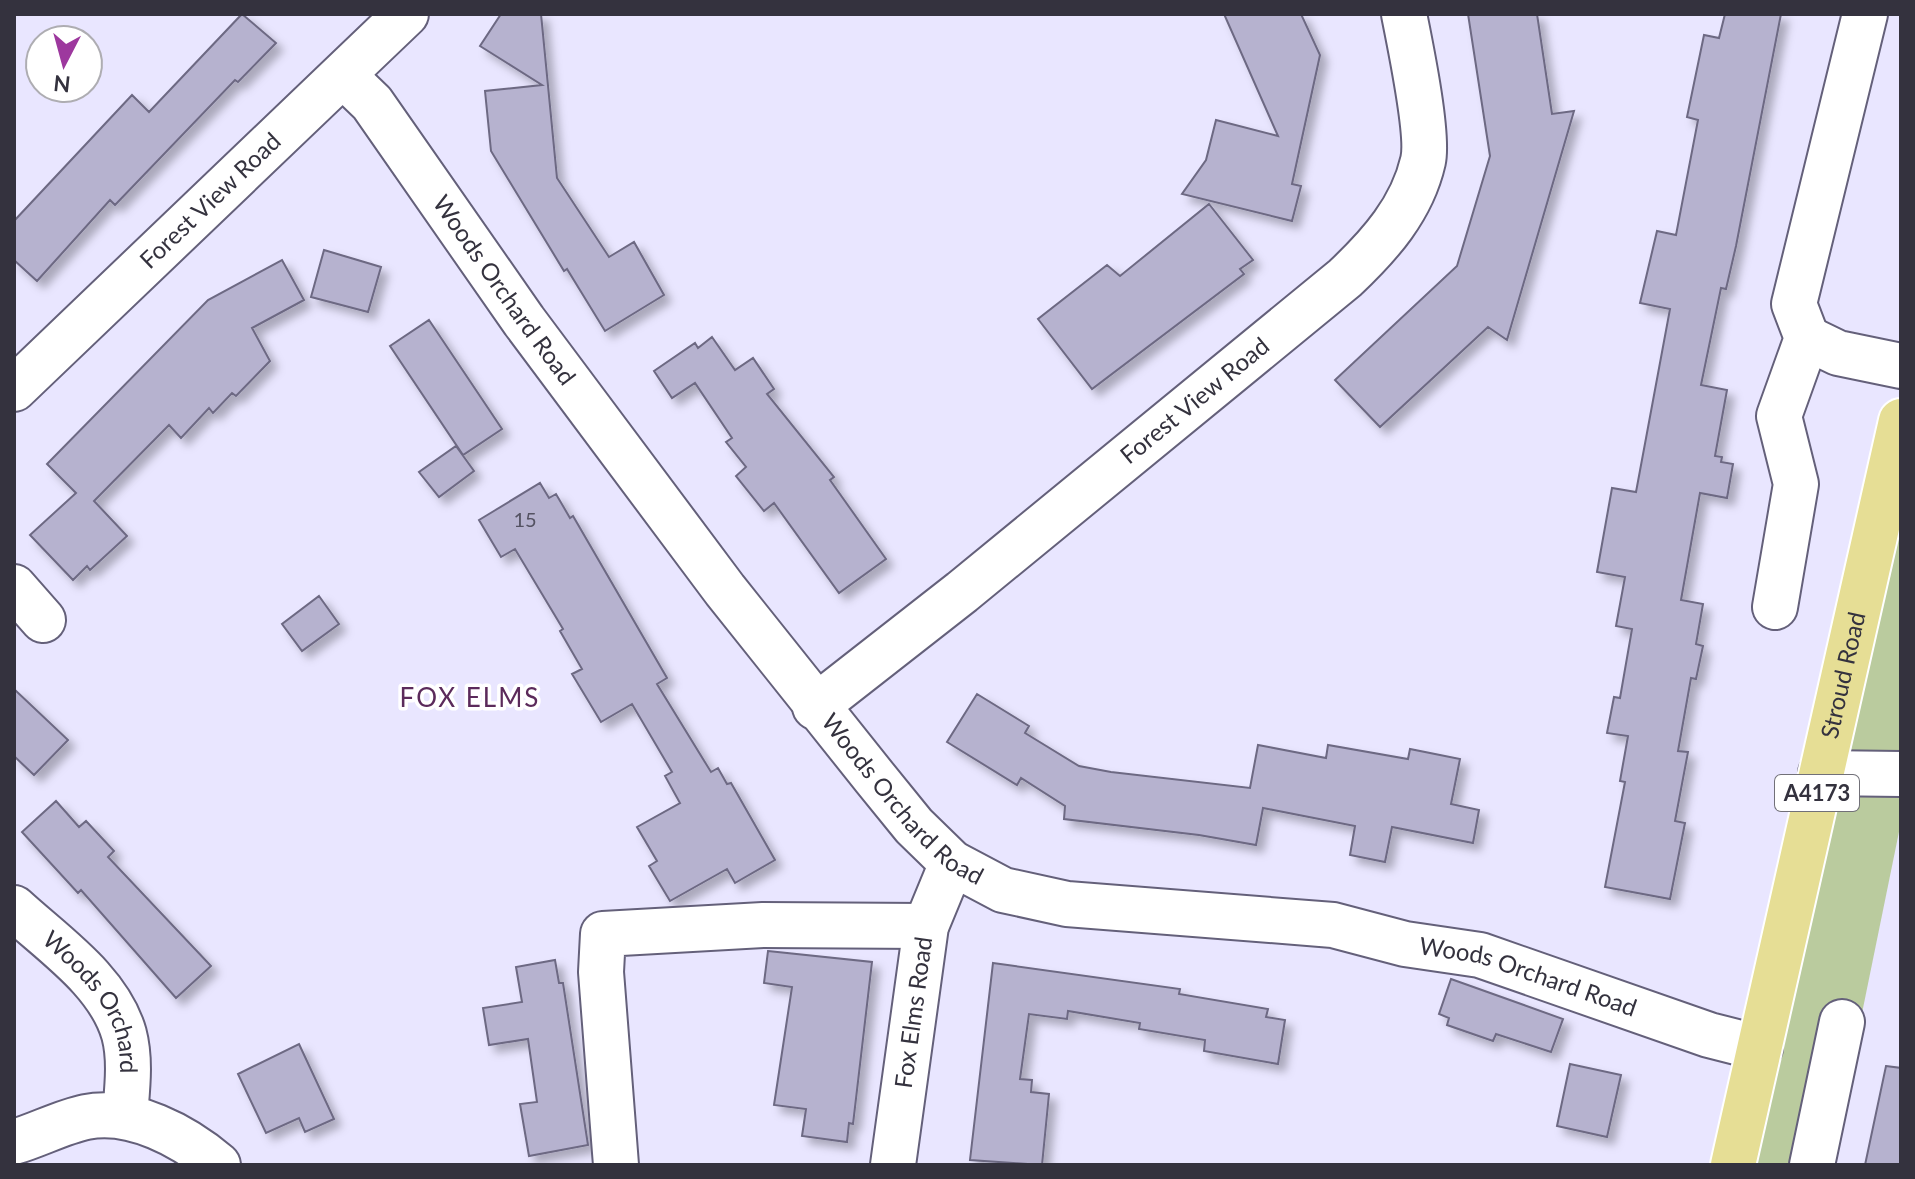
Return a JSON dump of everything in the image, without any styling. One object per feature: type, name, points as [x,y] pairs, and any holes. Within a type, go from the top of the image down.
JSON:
[{"type":"main road","name":"Stroud Road","points":[[1733,1165],[1901,421]]},
{"type":"street","name":"Forest View Road","points":[[14,389],[406,14]]},
{"type":"street","name":"Forest View Road","points":[[815,707],[998,562],[1345,278],[1383,242],[1405,205],[1424,159],[1404,14]]},
{"type":"street","points":[[1775,607],[1796,484],[1779,416],[1807,338],[1794,304],[1865,14]]},
{"type":"street","name":"Woods Orchard Road","points":[[344,76],[372,103],[576,393],[815,707],[914,826],[952,863],[1003,890],[1067,904],[1333,925],[1405,944],[1480,955],[1709,1035],[1760,1048]]},
{"type":"street","points":[[1807,338],[1838,353],[1901,366]]},
{"type":"street","points":[[14,587],[43,620]]},
{"type":"street","points":[[1821,773],[1901,774]]},
{"type":"street","name":"Fox Elms Road","points":[[893,1165],[926,926],[952,863]]},
{"type":"street","name":"Woods Orchard","points":[[14,908],[103,990],[124,1034],[128,1073],[125,1116]]},
{"type":"street","points":[[616,1165],[601,972],[603,934],[763,925],[926,926]]},
{"type":"street","points":[[1812,1165],[1842,1022]]},
{"type":"street","points":[[32,1147],[86,1117],[125,1116],[193,1144],[218,1165]]},
{"type":"green space","points":[[1901,421],[1901,822],[1831,1165],[1733,1165]]},
{"type":"building","points":[[242,14],[276,43],[238,82],[235,80],[115,205],[110,200],[37,281],[14,260],[14,221],[132,95],[149,112]]},
{"type":"building","points":[[501,14],[541,14],[557,178],[609,257],[634,242],[664,295],[605,331],[567,269],[564,271],[491,151],[485,91],[542,85],[480,46]]},
{"type":"building","points":[[1224,14],[1301,14],[1320,55],[1292,184],[1301,186],[1292,221],[1182,194],[1206,160],[1216,120],[1278,136]]},
{"type":"building","points":[[1468,14],[1537,14],[1552,114],[1574,111],[1507,340],[1488,327],[1380,427],[1335,380],[1457,266],[1490,156]]},
{"type":"building","points":[[1725,14],[1781,14],[1736,246],[1726,289],[1721,288],[1701,385],[1727,390],[1715,456],[1722,457],[1721,462],[1733,464],[1727,498],[1700,493],[1681,600],[1703,604],[1696,644],[1703,646],[1696,679],[1691,678],[1678,751],[1688,752],[1675,821],[1685,823],[1670,899],[1605,887],[1625,782],[1620,781],[1628,736],[1607,733],[1614,697],[1620,698],[1632,629],[1616,626],[1625,577],[1597,572],[1612,488],[1636,492],[1670,309],[1640,303],[1657,231],[1676,235],[1698,120],[1687,117],[1704,35],[1719,38]]},
{"type":"building","points":[[1209,204],[1253,260],[1240,269],[1244,274],[1092,389],[1038,319],[1107,265],[1120,276]]},
{"type":"building","points":[[324,250],[381,267],[368,312],[311,297]]},
{"type":"building","points":[[282,260],[304,300],[252,328],[270,361],[236,396],[232,393],[213,413],[209,408],[181,438],[169,425],[94,501],[127,536],[90,570],[87,566],[73,580],[30,535],[76,493],[47,464],[208,300]]},
{"type":"building","points":[[429,320],[502,429],[463,455],[390,346]]},
{"type":"building","points":[[712,337],[735,370],[753,358],[774,389],[767,394],[834,477],[830,480],[886,559],[839,593],[774,503],[764,511],[736,476],[746,467],[726,442],[732,438],[695,383],[672,398],[654,371],[695,343],[698,348]]},
{"type":"building","points":[[456,446],[474,471],[439,497],[419,472]]},
{"type":"building","points":[[540,483],[549,498],[556,494],[570,518],[573,516],[667,678],[657,684],[711,772],[718,768],[727,784],[731,783],[775,860],[735,883],[727,869],[670,901],[649,866],[657,861],[637,827],[680,803],[665,776],[672,772],[632,704],[601,722],[572,674],[582,669],[560,631],[563,629],[515,549],[501,557],[479,520]]},
{"type":"building","points":[[319,596],[339,624],[302,651],[282,624]]},
{"type":"building","points":[[14,689],[68,740],[34,775],[14,756]]},
{"type":"building","points":[[977,694],[1029,726],[1025,733],[1079,766],[1111,772],[1250,788],[1258,745],[1326,758],[1328,745],[1408,759],[1410,749],[1460,759],[1451,804],[1479,810],[1473,843],[1392,827],[1385,862],[1350,855],[1355,826],[1263,808],[1256,845],[1064,819],[1065,806],[1021,778],[1017,785],[947,742]]},
{"type":"building","points":[[56,801],[79,827],[86,821],[114,851],[108,857],[211,966],[176,998],[81,890],[78,893],[22,832]]},
{"type":"building","points":[[768,951],[872,962],[853,1124],[849,1123],[847,1142],[802,1136],[806,1109],[774,1105],[792,987],[764,983]]},
{"type":"building","points":[[555,960],[559,983],[563,983],[588,1145],[529,1156],[520,1104],[537,1102],[528,1039],[489,1045],[483,1008],[522,1002],[516,967]]},
{"type":"building","points":[[993,963],[1180,989],[1179,994],[1268,1009],[1266,1017],[1285,1020],[1278,1064],[1204,1051],[1205,1040],[1139,1029],[1140,1023],[1068,1011],[1067,1019],[1029,1014],[1020,1079],[1032,1080],[1031,1092],[1049,1094],[1042,1165],[970,1160]]},
{"type":"building","points":[[1451,979],[1563,1019],[1551,1052],[1496,1034],[1493,1041],[1447,1025],[1449,1018],[1439,1014]]},
{"type":"building","points":[[299,1044],[334,1119],[305,1132],[299,1118],[266,1133],[238,1074]]},
{"type":"building","points":[[1570,1064],[1621,1075],[1607,1137],[1557,1126]]},
{"type":"building","points":[[1886,1066],[1901,1068],[1901,1165],[1865,1165]]},
{"type":"district","name":"FOX ELMS","points":[[470,698]]}]
